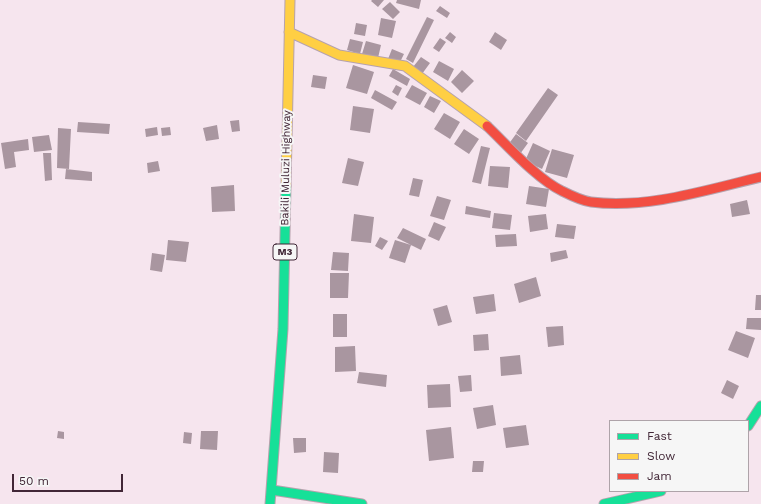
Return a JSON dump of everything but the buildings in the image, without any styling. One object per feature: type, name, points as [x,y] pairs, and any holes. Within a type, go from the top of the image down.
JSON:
[{"type":"main road","name":"Bakili Muluzi Highway","points":[[270,504],[283,329],[290,0]]},
{"type":"main road","points":[[289,32],[339,55],[405,66],[480,119],[531,168],[561,191],[589,202],[619,203],[665,199],[761,177]]},
{"type":"main road","points":[[749,424],[761,406]]},
{"type":"main road","points":[[272,490],[362,504]]},
{"type":"main road","points":[[604,504],[657,492]]},
{"type":"traffic: fast","points":[[270,504],[283,329],[286,186]]},
{"type":"traffic: fast","points":[[749,424],[761,406]]},
{"type":"traffic: fast","points":[[272,490],[362,504]]},
{"type":"traffic: fast","points":[[604,504],[657,492]]},
{"type":"traffic: slow","points":[[286,186],[290,0]]},
{"type":"traffic: slow","points":[[289,32],[339,55],[405,66],[487,126]]},
{"type":"traffic: jam","points":[[487,126],[523,162],[543,179],[576,198],[591,202],[634,203],[655,201],[761,177]]}]
